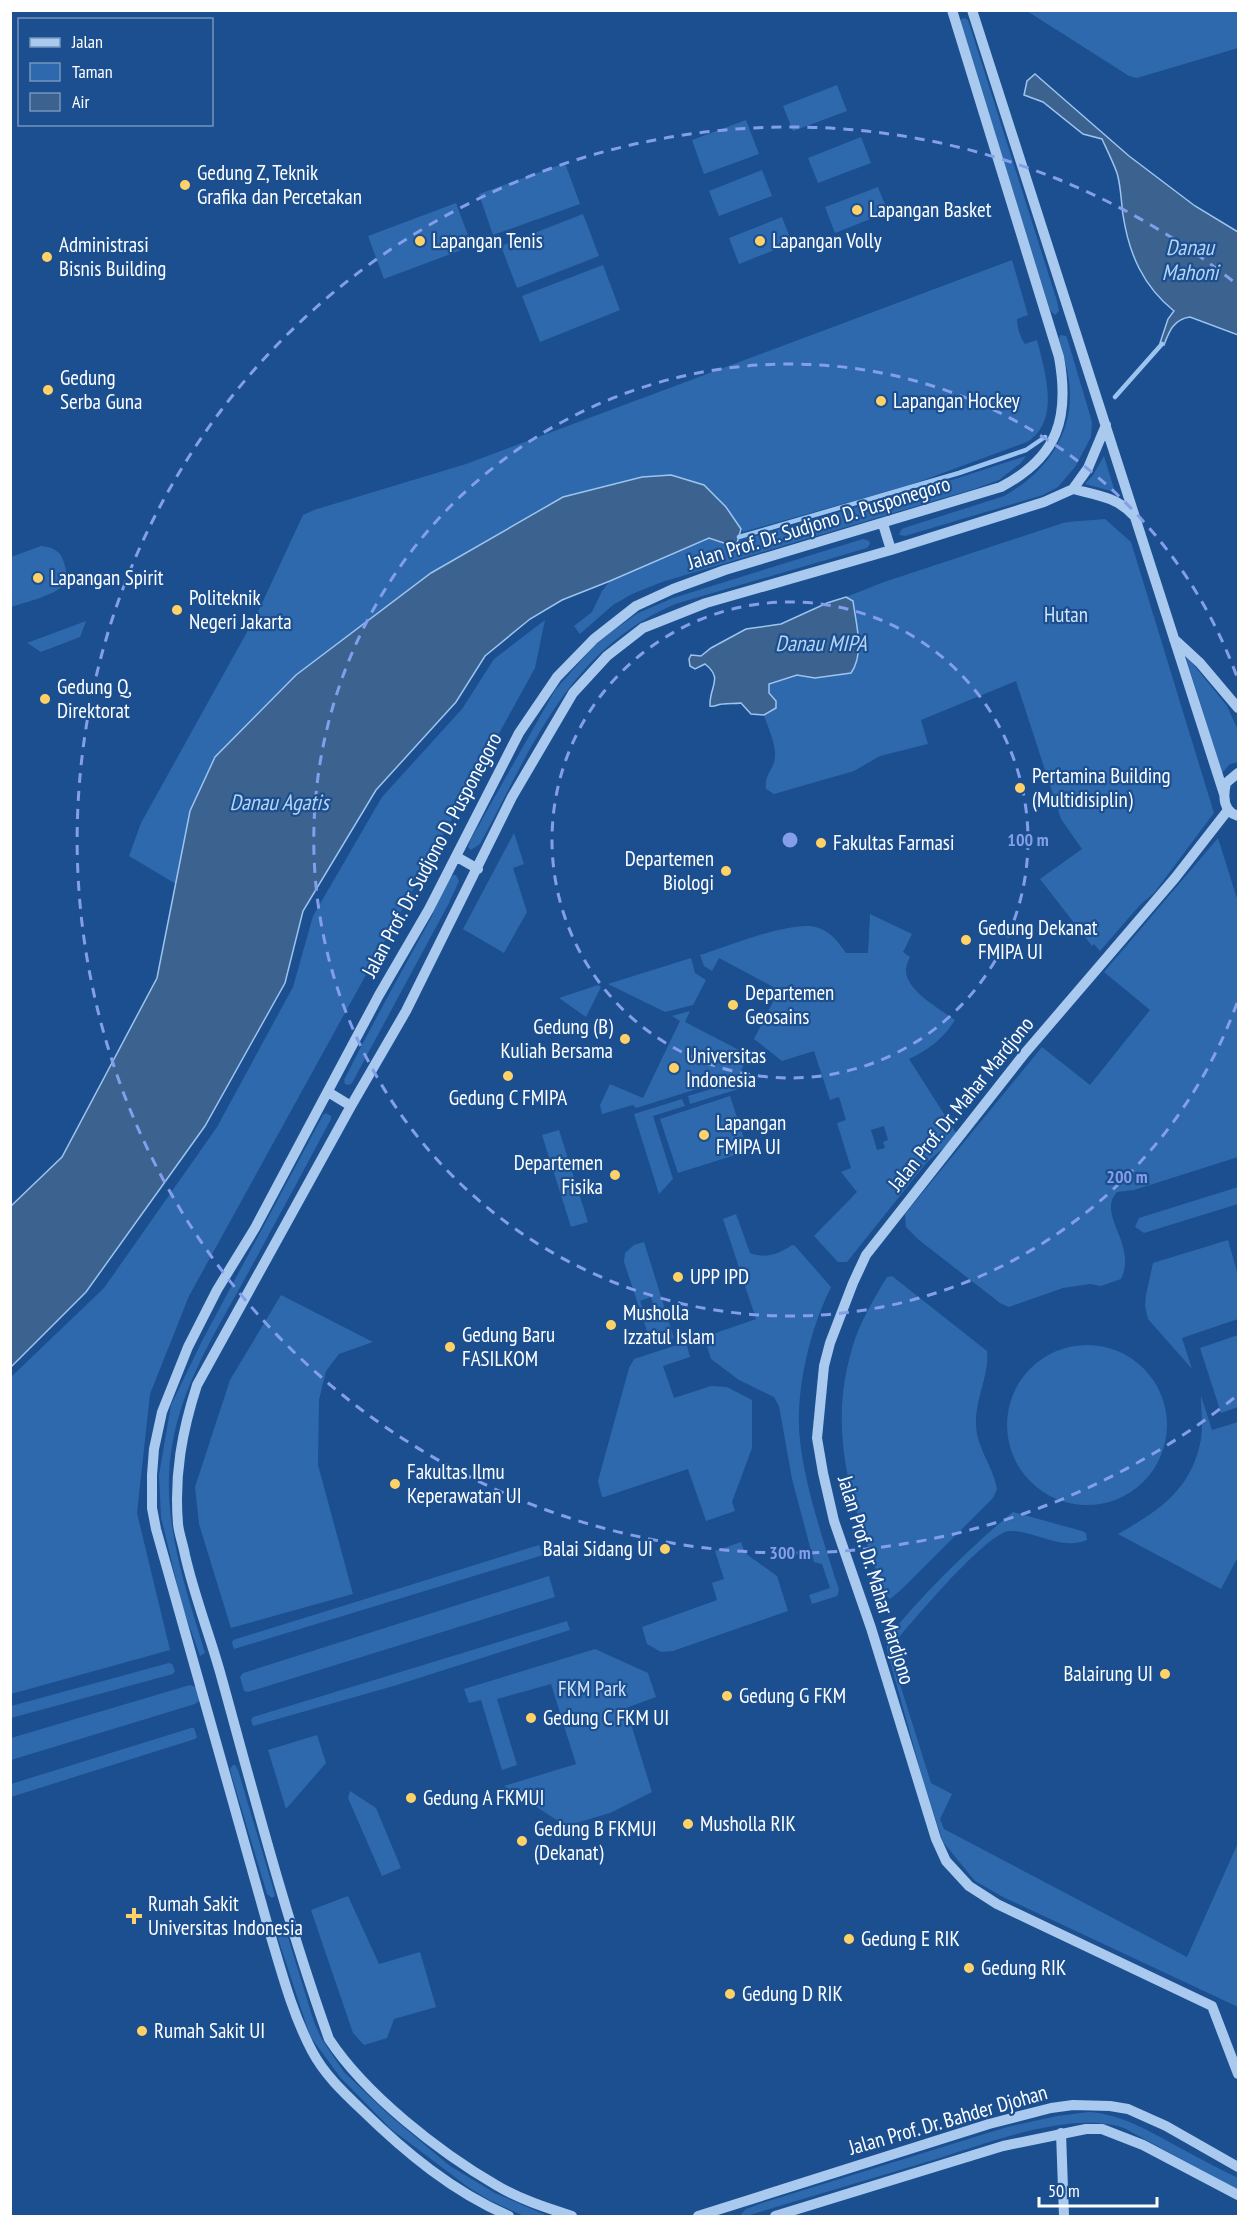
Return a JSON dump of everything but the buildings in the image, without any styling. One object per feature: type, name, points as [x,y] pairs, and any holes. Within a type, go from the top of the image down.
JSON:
[{"type":"street","name":"Jalan Prof. Dr. Sudjono D. Pusponegoro","points":[[509,2217],[450,2182],[411,2155],[384,2132],[336,2084],[312,2051],[279,1963],[156,1529],[152,1508],[154,1449],[162,1412],[188,1347],[217,1290],[255,1228],[379,995],[457,856],[519,733],[556,677],[594,639],[636,606],[673,589],[725,570],[1001,487],[1023,476],[1036,464],[1053,440],[1063,403],[1059,357],[952,10]]},
{"type":"street","points":[[972,10],[1228,810],[1233,815],[1239,816]]},
{"type":"street","points":[[1106,425],[1088,468],[1073,489],[1109,498],[1123,505],[1135,518]]},
{"type":"street","name":"Jalan Prof. Dr. Sudjono D. Pusponegoro","points":[[572,2217],[497,2186],[446,2152],[370,2088],[338,2053],[329,2039],[286,1911],[216,1658],[190,1578],[178,1526],[179,1450],[186,1418],[197,1385],[406,1011],[512,797],[573,693],[607,656],[643,628],[706,603],[891,550],[1044,502],[1073,489]]},
{"type":"street","points":[[883,524],[891,550]]},
{"type":"street","points":[[1173,639],[1200,663],[1239,708]]},
{"type":"street","points":[[1224,794],[1226,783],[1239,773]]},
{"type":"street","name":"Jalan Prof. Dr. Mahar Mardjono","points":[[1228,810],[1175,878],[1025,1053],[866,1256],[830,1343],[819,1400],[817,1438],[834,1521],[872,1628],[924,1803],[946,1862],[969,1886],[997,1904],[1212,2006],[1239,2074]]},
{"type":"street","points":[[457,856],[478,869]]},
{"type":"street","points":[[328,1092],[351,1106]]},
{"type":"street","name":"Jalan Prof. Dr. Bahder Djohan","points":[[698,2217],[732,2211],[989,2124],[1051,2108],[1073,2105],[1128,2109],[1166,2126],[1239,2167]]},
{"type":"street","points":[[775,2217],[994,2148],[1086,2129],[1102,2130],[1125,2137],[1239,2195]]},
{"type":"street","points":[[1061,2133],[1064,2217]]},
{"type":"green space","points":[[1027,11],[1238,11],[1238,48],[1137,78],[1129,76]]},
{"type":"green space","points":[[961,19],[968,20],[1057,301],[1059,311],[1055,315],[1050,310],[960,23]]},
{"type":"green space","points":[[837,85],[847,111],[793,131],[783,106]]},
{"type":"green space","points":[[746,120],[759,154],[704,174],[692,140]]},
{"type":"green space","name":"Lapangan Basket","points":[[861,137],[871,163],[818,183],[808,158]]},
{"type":"green space","name":"Lapangan Tenis","points":[[565,163],[580,204],[493,235],[479,194]]},
{"type":"green space","name":"Lapangan Volly","points":[[762,170],[772,196],[719,216],[709,191]]},
{"type":"green space","name":"Lapangan Basket","points":[[878,187],[888,212],[835,233],[825,207]]},
{"type":"green space","name":"Lapangan Tenis","points":[[456,203],[472,246],[384,279],[368,236]]},
{"type":"green space","name":"Lapangan Tenis","points":[[583,214],[599,256],[517,288],[501,246]]},
{"type":"green space","name":"Lapangan Volly","points":[[782,217],[792,243],[739,264],[729,238]]},
{"type":"green space","points":[[1012,260],[1028,315],[1017,319],[1018,329],[1025,344],[1037,340],[1048,395],[1044,422],[1038,433],[1027,442],[913,484],[743,532],[726,507],[563,497],[431,573],[296,675],[190,811],[176,884],[129,856],[141,823],[257,614],[303,515],[466,464]]},
{"type":"green space","name":"Lapangan Tenis","points":[[603,265],[620,310],[540,342],[522,296]]},
{"type":"green space","points":[[1060,335],[1066,336],[1068,341],[1092,422],[1091,437],[1075,467],[1058,487],[1043,495],[905,536],[899,535],[904,528],[1004,496],[1020,486],[1047,461],[1057,446],[1069,413],[1068,375]]},
{"type":"green space","points":[[1026,456],[1021,463],[999,480],[662,582],[632,594],[613,605],[580,634],[574,626],[592,612],[602,591],[610,581],[709,538],[736,547],[738,541],[955,479]]},
{"type":"green space","points":[[1104,456],[1115,492],[1085,484]]},
{"type":"green space","name":"Hutan","points":[[1105,519],[1131,542],[1214,813],[1154,893],[1139,906],[1100,951],[1094,944],[1092,946],[1040,879],[1082,849],[1061,819],[1016,681],[921,720],[928,744],[880,756],[854,771],[774,794],[766,789],[766,780],[775,757],[773,741],[764,715],[776,708],[776,701],[769,693],[769,684],[797,675],[815,678],[851,673],[858,659],[853,601],[846,597],[884,582],[1063,523]]},
{"type":"green space","points":[[863,539],[869,541],[867,548],[675,604],[638,624],[606,648],[580,675],[556,706],[536,738],[480,844],[471,850],[468,847],[555,690],[594,646],[614,630],[638,613],[673,598]]},
{"type":"green space","name":"Lapangan Spirit","points":[[41,546],[55,550],[62,557],[66,571],[65,583],[56,591],[11,607],[11,557]]},
{"type":"green space","points":[[545,620],[535,668],[189,1296],[150,1394],[137,1513],[170,1650],[11,1694],[11,1377],[104,1288],[217,1127],[293,987],[313,916],[382,797],[462,709],[494,659]]},
{"type":"green space","points":[[86,621],[80,637],[41,652],[27,643]]},
{"type":"green space","points":[[1185,654],[1227,706],[1238,730],[1238,762],[1230,764],[1222,773]]},
{"type":"green space","points":[[514,833],[524,864],[513,868],[527,912],[504,953],[463,929]]},
{"type":"green space","points":[[1218,838],[1238,902],[1238,1157],[1134,1190],[1117,1192],[1112,1200],[1111,1208],[1125,1257],[1125,1268],[1121,1279],[1101,1286],[1090,1284],[1063,1288],[1009,1307],[1000,1303],[919,1240],[906,1227],[905,1214],[1042,1047],[1090,1085],[1150,1010],[1104,972]]},
{"type":"green space","points":[[453,875],[456,875],[459,881],[449,903],[352,1083],[345,1084],[344,1080],[432,916],[444,888]]},
{"type":"green space","points":[[870,914],[912,934],[903,952],[910,957],[906,968],[911,985],[925,999],[955,1020],[935,1043],[909,1059],[958,1136],[927,1162],[847,1262],[838,1262],[814,1236],[857,1192],[841,1172],[851,1168],[837,1123],[846,1120],[839,1097],[830,1100],[814,1051],[782,1061],[754,1039],[779,990],[719,958],[712,971],[704,966],[700,955],[778,930],[808,926],[828,932],[846,953],[868,953]],"holes":[[[884,1126],[888,1140],[883,1142],[885,1148],[877,1150],[871,1130]]]},
{"type":"green space","points":[[691,958],[695,973],[706,980],[693,1005],[665,1012],[608,984]]},
{"type":"green space","points":[[598,985],[601,987],[586,1017],[559,998]]},
{"type":"green space","points":[[690,1011],[685,1022],[739,1050],[737,1055],[746,1059],[739,1076],[636,1108],[633,1105],[602,1114],[600,1105],[610,1084],[643,1098],[680,1021],[672,1016]]},
{"type":"green space","points":[[746,1075],[748,1086],[690,1104],[688,1096],[744,1079]]},
{"type":"green space","name":"Lapangan FMIPA UI","points":[[730,1096],[748,1151],[678,1173],[660,1119]]},
{"type":"green space","points":[[682,1099],[685,1106],[653,1116],[673,1179],[659,1194],[634,1114]]},
{"type":"green space","points":[[326,1113],[331,1116],[331,1119],[209,1344],[186,1394],[178,1420],[169,1476],[171,1521],[180,1566],[205,1653],[200,1656],[182,1605],[161,1517],[159,1475],[171,1405],[202,1341]]},
{"type":"green space","points":[[559,1130],[588,1222],[571,1227],[542,1135]]},
{"type":"green space","points":[[1238,1187],[1238,1204],[1144,1233],[1135,1227],[1139,1218]]},
{"type":"green space","points":[[736,1214],[750,1253],[767,1255],[782,1251],[792,1245],[795,1246],[831,1287],[816,1322],[806,1360],[800,1394],[799,1432],[812,1501],[839,1590],[837,1596],[812,1604],[809,1595],[830,1588],[822,1564],[814,1562],[792,1479],[779,1406],[774,1397],[739,1380],[711,1359],[704,1337],[756,1319],[723,1219]]},
{"type":"green space","points":[[1228,1240],[1238,1275],[1238,1319],[1182,1338],[1192,1369],[1148,1319],[1145,1306],[1153,1263]]},
{"type":"green space","points":[[644,1242],[674,1338],[652,1346],[624,1262],[625,1253],[634,1245]],"holes":[[[651,1297],[657,1317],[647,1320],[640,1301]]]},
{"type":"green space","points":[[892,1276],[987,1351],[987,1367],[977,1412],[976,1430],[997,1489],[993,1498],[890,1599],[884,1593],[853,1498],[842,1437],[842,1406],[846,1373],[855,1339],[878,1292],[887,1277]]},
{"type":"green space","points":[[281,1295],[373,1342],[339,1354],[326,1371],[319,1400],[318,1465],[353,1594],[231,1628],[199,1524],[195,1487],[230,1380]]},
{"type":"green space","points":[[1238,1335],[1238,1407],[1221,1413],[1200,1348]]},
{"type":"green space","points":[[686,1342],[690,1357],[663,1366],[674,1398],[711,1386],[727,1387],[752,1400],[752,1448],[732,1502],[735,1511],[706,1521],[688,1469],[604,1497],[602,1497],[598,1481],[629,1368],[634,1359]]},
{"type":"green space","points":[[1087,1345],[1117,1351],[1143,1369],[1161,1395],[1167,1425],[1161,1455],[1143,1481],[1117,1499],[1087,1505],[1057,1499],[1031,1481],[1013,1455],[1007,1425],[1013,1395],[1031,1369],[1057,1351]]},
{"type":"green space","points":[[1201,1396],[1212,1430],[1238,1422],[1238,1557],[1221,1589],[1118,1534],[1160,1507],[1182,1485],[1190,1472],[1201,1439]]},
{"type":"green space","points":[[1013,1512],[1082,1531],[1086,1533],[1087,1540],[1077,1543],[1058,1542],[1010,1531],[999,1535],[966,1563],[889,1649],[931,1783],[952,1794],[940,1819],[944,1829],[1187,1957],[1238,1843],[1238,2007],[1003,1897],[975,1881],[943,1842],[923,1780],[887,1650],[887,1638],[947,1572]]},
{"type":"green space","points":[[741,1542],[745,1553],[777,1576],[788,1611],[673,1651],[661,1652],[647,1644],[642,1627],[717,1600],[712,1583],[724,1579],[715,1551]]},
{"type":"green space","points":[[539,1545],[543,1555],[234,1649],[232,1643],[233,1640]]},
{"type":"green space","points":[[549,1576],[555,1597],[248,1692],[244,1691],[240,1677],[243,1673]]},
{"type":"green space","points":[[567,1621],[570,1630],[397,1685],[253,1726],[251,1720],[253,1717]]},
{"type":"green space","name":"FKM Park","points":[[595,1649],[648,1673],[656,1697],[626,1708],[652,1792],[610,1813],[566,1826],[504,1786],[576,1764],[551,1684],[497,1699],[517,1765],[502,1770],[481,1700],[469,1703],[464,1689]]},
{"type":"green space","points":[[169,1663],[175,1671],[173,1674],[11,1718],[11,1706]]},
{"type":"green space","points":[[190,1685],[196,1687],[200,1700],[195,1704],[11,1760],[11,1738]]},
{"type":"green space","points":[[194,1728],[197,1737],[195,1739],[11,1797],[11,1784]]},
{"type":"green space","points":[[317,1735],[326,1763],[286,1809],[268,1750]]},
{"type":"green space","points":[[233,1765],[238,1770],[273,1888],[275,1896],[272,1898],[267,1894],[232,1777],[230,1769]]},
{"type":"green space","points":[[350,1791],[376,1808],[401,1868],[382,1876],[348,1798]]},
{"type":"green space","points":[[348,1896],[379,1964],[420,1952],[436,2007],[394,2019],[387,2038],[364,2045],[353,2033],[311,1910]]},
{"type":"green space","points":[[284,1926],[287,1934],[314,2022],[321,2038],[344,2072],[388,2114],[450,2166],[495,2193],[548,2216],[524,2216],[489,2200],[468,2187],[391,2129],[340,2077],[310,2036],[277,1935],[276,1930]]},
{"type":"green space","points":[[1089,2112],[1114,2117],[1150,2131],[1238,2178],[1238,2190],[1124,2128],[1102,2123],[1077,2123],[1023,2132],[747,2216],[741,2214],[746,2209],[759,2204],[1007,2127],[1057,2116]]},
{"type":"water","name":"Danau Mahoni","points":[[1035,74],[1129,156],[1195,206],[1238,232],[1238,335],[1190,317],[1176,323],[1164,345],[1160,343],[1168,319],[1174,311],[1154,291],[1139,268],[1129,243],[1117,173],[1102,139],[1083,134],[1043,102],[1024,95],[1027,81]]},
{"type":"water","name":"Danau Agatis","points":[[671,475],[704,485],[726,507],[741,529],[736,547],[709,538],[562,600],[530,619],[485,656],[456,702],[376,790],[303,911],[285,983],[205,1126],[86,1292],[11,1367],[11,1206],[62,1157],[157,978],[190,811],[215,757],[296,675],[431,573],[563,497],[642,477]]},
{"type":"water","name":"Danau MIPA","points":[[846,597],[853,601],[859,647],[858,657],[851,673],[815,678],[797,675],[769,684],[769,693],[776,701],[776,708],[764,715],[751,714],[741,703],[710,706],[714,674],[705,664],[695,669],[690,666],[691,655],[701,656],[746,629],[781,624]]},
{"type":"waterway","points":[[1115,397],[1162,344]]},
{"type":"waterway","points":[[739,537],[959,473],[1026,450],[1045,437]]},
{"type":"place","name":"Gedung Z, Teknik Grafika dan Percetakan","points":[[185,185]]},
{"type":"place","name":"Lapangan Basket","points":[[857,210]]},
{"type":"place","name":"Lapangan Tenis","points":[[420,241]]},
{"type":"place","name":"Lapangan Volly","points":[[760,241]]},
{"type":"place","name":"Administrasi Bisnis Building","points":[[47,257]]},
{"type":"place","name":"Gedung Serba Guna","points":[[48,390]]},
{"type":"place","name":"Lapangan Hockey","points":[[881,401]]},
{"type":"place","name":"Lapangan Spirit","points":[[38,578]]},
{"type":"place","name":"Politeknik Negeri Jakarta","points":[[177,610]]},
{"type":"place","name":"Gedung Q, Direktorat","points":[[45,699]]},
{"type":"place","name":"Pertamina Building (Multidisiplin)","points":[[1020,788]]},
{"type":"place","name":"Fakultas Farmasi","points":[[821,843]]},
{"type":"place","name":"Departemen Biologi","points":[[726,871]]},
{"type":"place","name":"Gedung Dekanat FMIPA UI","points":[[966,940]]},
{"type":"place","name":"Departemen Geosains","points":[[733,1005]]},
{"type":"place","name":"Gedung (B) Kuliah Bersama","points":[[625,1039]]},
{"type":"place","name":"Universitas Indonesia","points":[[674,1068]]},
{"type":"place","name":"Gedung C FMIPA","points":[[508,1076]]},
{"type":"place","name":"Lapangan FMIPA UI","points":[[704,1135]]},
{"type":"place","name":"Departemen Fisika","points":[[615,1175]]},
{"type":"place","name":"UPP IPD","points":[[678,1277]]},
{"type":"place","name":"Musholla Izzatul Islam","points":[[611,1325]]},
{"type":"place","name":"Gedung Baru FASILKOM","points":[[450,1347]]},
{"type":"place","name":"Fakultas Ilmu Keperawatan UI","points":[[395,1484]]},
{"type":"place","name":"Balai Sidang UI","points":[[665,1549]]},
{"type":"place","name":"Balairung UI","points":[[1165,1674]]},
{"type":"place","name":"Gedung G FKM","points":[[727,1696]]},
{"type":"place","name":"Gedung C FKM UI","points":[[531,1718]]},
{"type":"place","name":"Gedung A FKMUI","points":[[411,1798]]},
{"type":"place","name":"Musholla RIK","points":[[688,1824]]},
{"type":"place","name":"Gedung B FKMUI (Dekanat)","points":[[522,1841]]},
{"type":"place","name":"Rumah Sakit Universitas Indonesia","points":[[134,1916]]},
{"type":"place","name":"Gedung E RIK","points":[[849,1939]]},
{"type":"place","name":"Gedung RIK","points":[[969,1968]]},
{"type":"place","name":"Gedung D RIK","points":[[730,1994]]},
{"type":"place","name":"Rumah Sakit UI","points":[[142,2031]]}]
